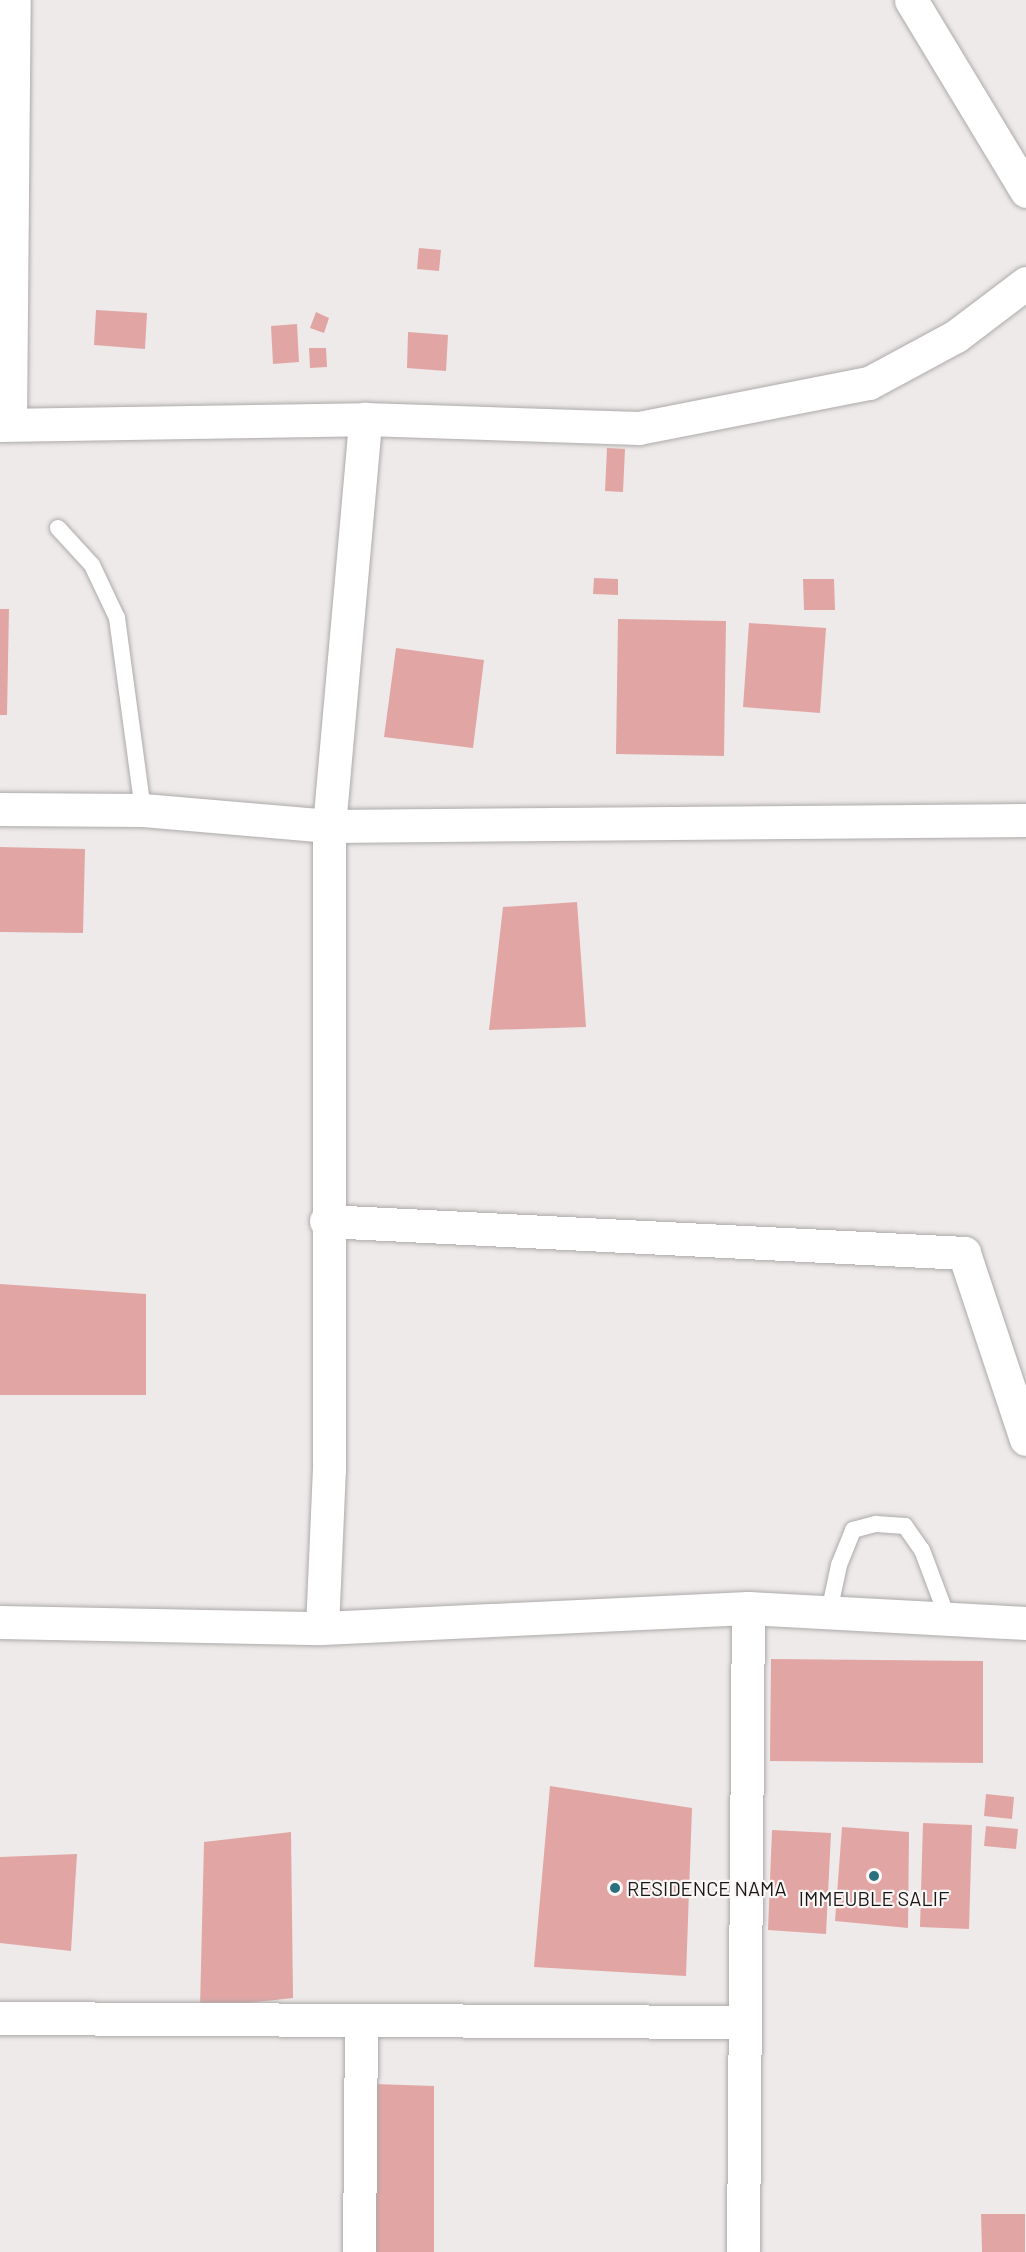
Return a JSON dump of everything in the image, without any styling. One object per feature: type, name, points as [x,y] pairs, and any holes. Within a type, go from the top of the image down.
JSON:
[{"type":"street","points":[[14,0],[5,424],[365,419],[639,429],[820,396],[869,384],[910,364],[956,336],[1026,283]]},
{"type":"street","points":[[911,0],[1026,191]]},
{"type":"street","points":[[322,1628],[329,1470],[326,1221],[329,826],[365,419]]},
{"type":"street","points":[[0,809],[143,810],[329,826],[1026,820]]},
{"type":"street","points":[[326,1221],[964,1253],[1026,1439]]},
{"type":"street","points":[[743,2252],[748,1608]]},
{"type":"street","points":[[0,1622],[322,1628],[748,1608],[1026,1623]]},
{"type":"street","points":[[0,2018],[361,2022],[745,2022]]},
{"type":"street","points":[[359,2252],[361,2022]]},
{"type":"lane","points":[[58,528],[92,565],[117,618],[143,810]]},
{"type":"lane","points":[[828,1612],[838,1565],[853,1530],[876,1524],[905,1526],[922,1550],[948,1619]]},
{"type":"building","points":[[419,248],[441,250],[439,271],[417,269]]},
{"type":"building","points":[[96,310],[147,313],[145,349],[94,345]]},
{"type":"building","points":[[316,312],[329,318],[324,333],[310,328]]},
{"type":"building","points":[[297,324],[299,362],[273,364],[271,326]]},
{"type":"building","points":[[408,332],[448,335],[446,371],[407,368]]},
{"type":"building","points":[[309,348],[326,348],[327,367],[310,368]]},
{"type":"building","points":[[607,448],[625,449],[623,492],[605,491]]},
{"type":"building","points":[[594,578],[618,579],[618,595],[593,594]]},
{"type":"building","points":[[803,579],[834,579],[835,610],[804,610]]},
{"type":"building","points":[[0,609],[9,609],[7,715],[0,715]]},
{"type":"building","points":[[618,619],[726,621],[724,756],[616,754]]},
{"type":"building","points":[[749,623],[826,628],[820,713],[743,707]]},
{"type":"building","points":[[396,648],[484,660],[473,748],[384,737]]},
{"type":"building","points":[[0,847],[85,849],[83,933],[0,932]]},
{"type":"building","points":[[577,902],[586,1027],[489,1030],[503,907]]},
{"type":"building","points":[[0,1284],[146,1294],[146,1395],[0,1395]]},
{"type":"building","points":[[771,1659],[983,1661],[983,1763],[770,1761]]},
{"type":"building","name":"RESIDENCE NAMA","points":[[550,1786],[692,1808],[686,1976],[534,1967]]},
{"type":"building","points":[[986,1794],[1014,1797],[1012,1819],[984,1816]]},
{"type":"building","points":[[923,1823],[972,1825],[969,1929],[920,1927]]},
{"type":"building","points":[[986,1826],[1018,1829],[1016,1849],[984,1846]]},
{"type":"building","name":"IMMEUBLE SALIF","points":[[842,1827],[909,1832],[908,1928],[835,1921]]},
{"type":"building","points":[[772,1830],[831,1833],[826,1934],[768,1930]]},
{"type":"building","points":[[291,1832],[293,1998],[200,2008],[204,1842]]},
{"type":"building","points":[[77,1854],[71,1951],[0,1943],[0,1857]]},
{"type":"building","points":[[374,2084],[434,2086],[434,2252],[370,2252]]},
{"type":"building","points":[[981,2214],[1025,2214],[1025,2252],[982,2252]]},
{"type":"place","name":"IMMEUBLE SALIF","points":[[874,1876]]},
{"type":"place","name":"RESIDENCE NAMA","points":[[615,1888]]}]
